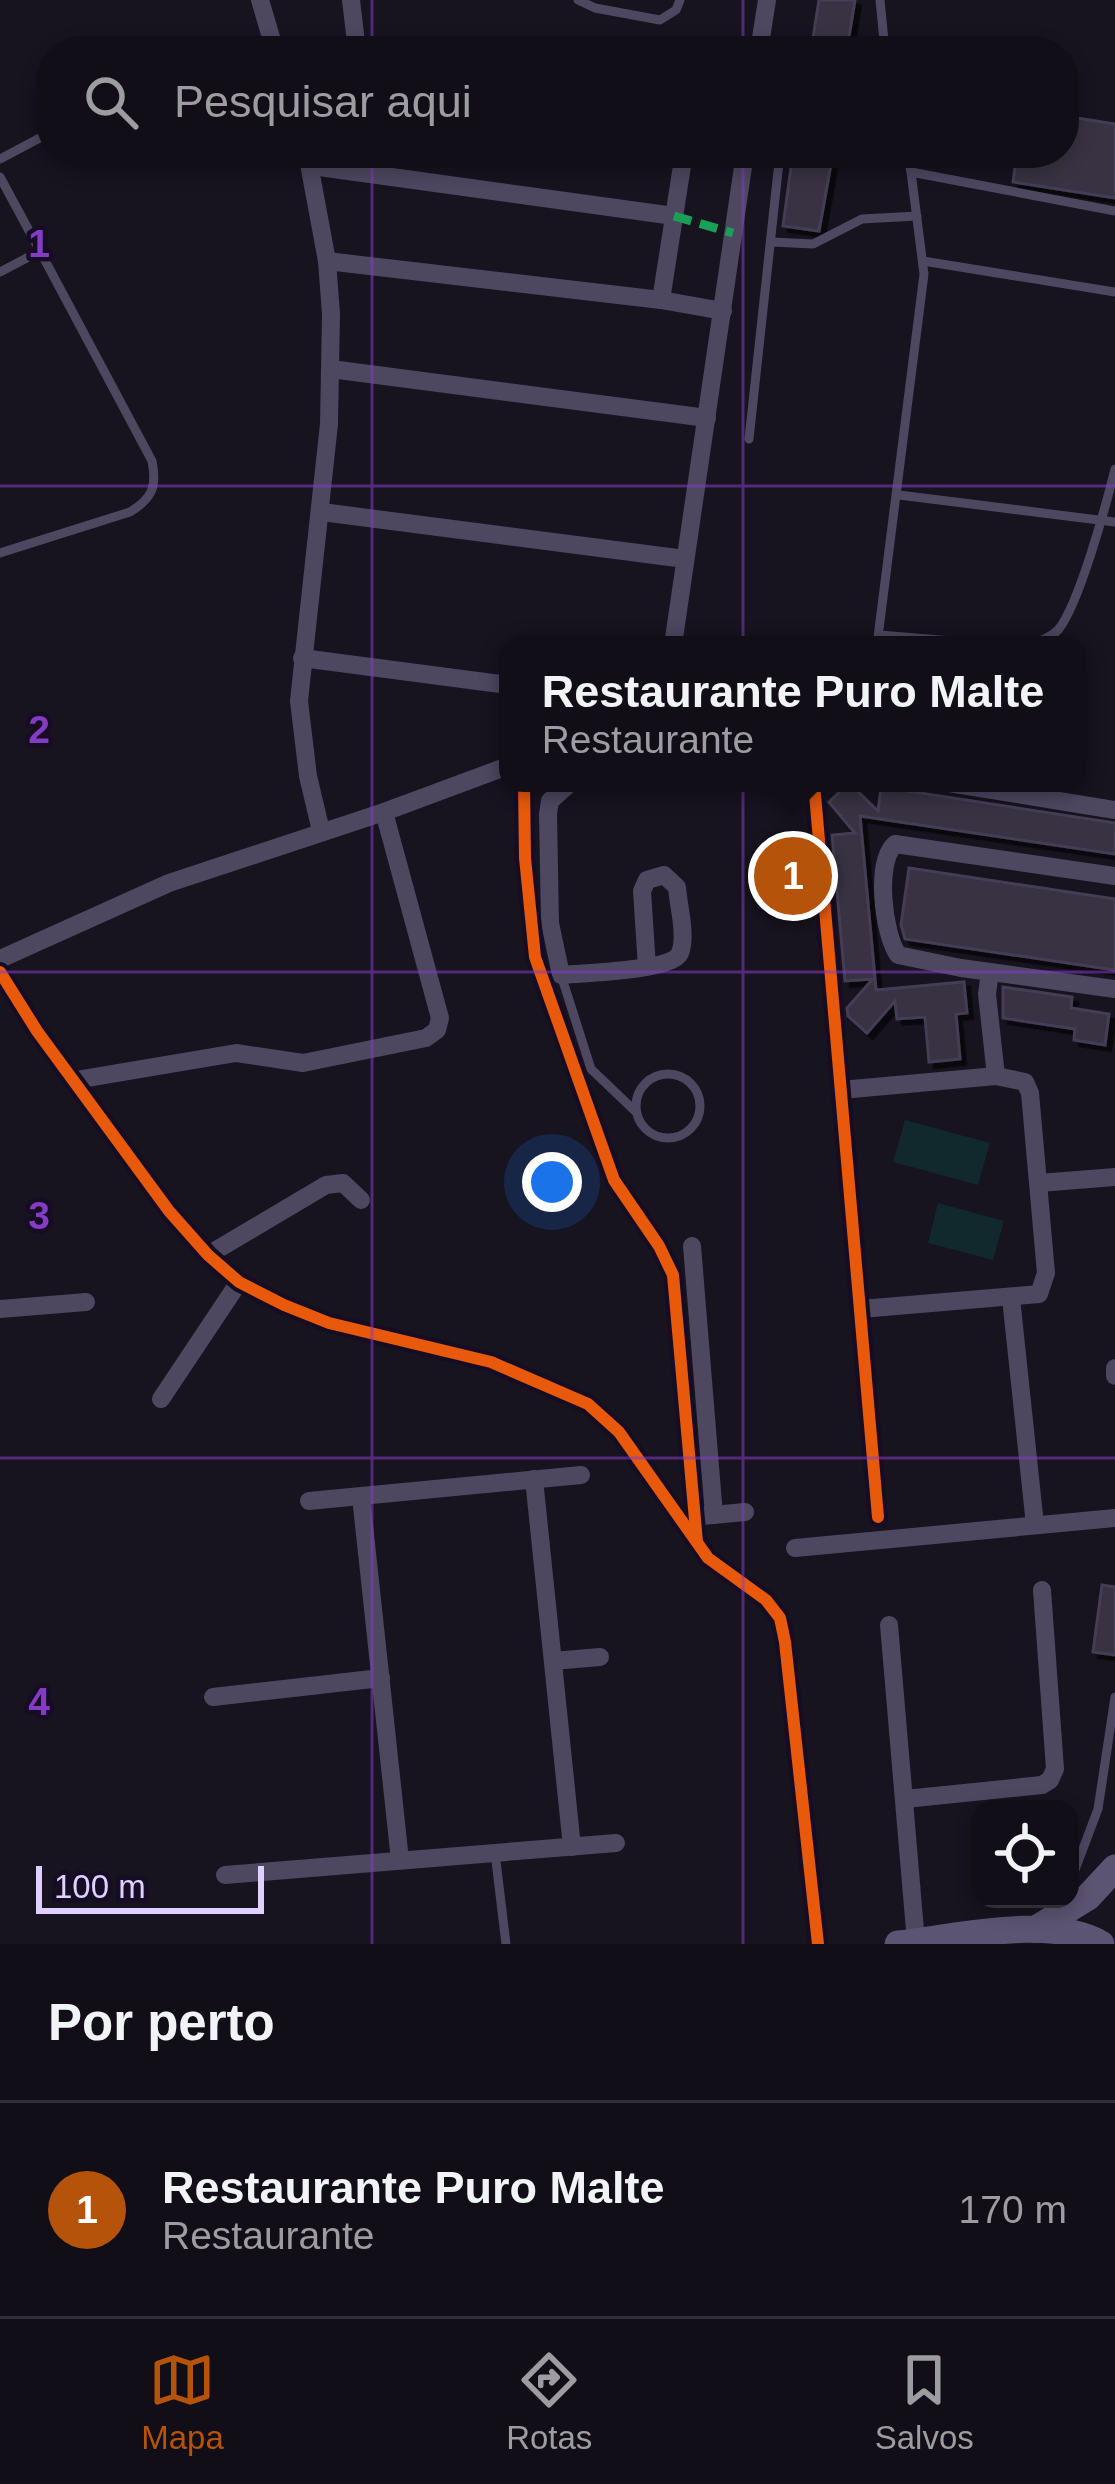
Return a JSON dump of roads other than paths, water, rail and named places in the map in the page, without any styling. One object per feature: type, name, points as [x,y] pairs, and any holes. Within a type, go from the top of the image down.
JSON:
[{"type":"main road","points":[[1031,1926],[1088,1897],[1115,1868]]},
{"type":"main road","points":[[907,1943],[1031,1926],[1101,1944]]},
{"type":"street","points":[[260,0],[271,36]]},
{"type":"street","points":[[351,0],[355,36]]},
{"type":"street","points":[[761,36],[766,0]]},
{"type":"street","points":[[310,168],[327,261],[331,369],[322,512],[299,701],[321,832]]},
{"type":"street","points":[[361,168],[674,216]]},
{"type":"street","points":[[661,300],[682,168]]},
{"type":"street","points":[[674,636],[743,168]]},
{"type":"street","points":[[327,261],[723,311]]},
{"type":"street","points":[[331,369],[707,418]]},
{"type":"street","points":[[322,512],[685,559]]},
{"type":"street","points":[[302,658],[499,684]]},
{"type":"street","points":[[0,959],[170,883],[499,769]]},
{"type":"street","points":[[524,792],[535,957],[614,1180],[659,1246],[673,1276],[704,1516]]},
{"type":"street","points":[[560,792],[550,801],[548,814],[550,922],[561,975],[647,967],[673,961],[681,946],[677,886],[664,874],[647,880],[642,891],[647,967]]},
{"type":"street","points":[[815,792],[878,1517]]},
{"type":"street","points":[[1005,792],[1115,810]]},
{"type":"street","points":[[76,1080],[236,1053],[303,1064],[426,1038],[437,1030],[440,1018],[384,812]]},
{"type":"street","points":[[1115,876],[895,844],[885,853],[882,868],[889,934],[898,955],[1115,989]]},
{"type":"street","points":[[0,972],[37,1031],[170,1211],[239,1282],[329,1323],[491,1362],[588,1404],[619,1432],[708,1558],[766,1600],[779,1618],[818,1944]]},
{"type":"street","points":[[990,972],[987,994],[997,1076]]},
{"type":"street","points":[[841,1090],[997,1076],[1025,1082],[1040,1183],[1045,1285],[1039,1294],[861,1309]]},
{"type":"street","points":[[1040,1183],[1115,1177]]},
{"type":"street","points":[[208,1255],[326,1185],[344,1183],[361,1200]]},
{"type":"street","points":[[692,1246],[704,1516],[697,1544]]},
{"type":"street","points":[[161,1399],[239,1282]]},
{"type":"street","points":[[1011,1298],[1035,1526]]},
{"type":"street","points":[[0,1309],[86,1302]]},
{"type":"street","points":[[309,1501],[581,1475]]},
{"type":"street","points":[[534,1479],[572,1846]]},
{"type":"street","points":[[361,1497],[400,1860]]},
{"type":"street","points":[[704,1516],[745,1512]]},
{"type":"street","points":[[795,1548],[1115,1519]]},
{"type":"street","points":[[905,1799],[1042,1785],[1050,1780],[1055,1769],[1042,1590]]},
{"type":"street","points":[[889,1625],[905,1799],[907,1943]]},
{"type":"street","points":[[553,1661],[600,1657]]},
{"type":"street","points":[[213,1697],[381,1678]]},
{"type":"street","points":[[225,1875],[616,1843]]},
{"type":"lane","points":[[578,0],[595,8],[660,20],[676,10],[680,0]]},
{"type":"lane","points":[[880,0],[883,36]]},
{"type":"lane","points":[[0,159],[36,140]]},
{"type":"lane","points":[[749,439],[778,168]]},
{"type":"lane","points":[[879,636],[923,261],[910,168]]},
{"type":"lane","points":[[911,172],[1115,211]]},
{"type":"lane","points":[[0,177],[152,461],[156,482],[147,502],[130,512],[0,554]]},
{"type":"lane","points":[[772,242],[814,244],[862,219],[917,216]]},
{"type":"lane","points":[[0,272],[40,250]]},
{"type":"lane","points":[[923,261],[1115,292]]},
{"type":"lane","points":[[1049,636],[1056,632],[1102,520],[1115,470]]},
{"type":"lane","points":[[898,495],[1115,522]]},
{"type":"lane","points":[[561,975],[591,1069],[636,1112],[646,1130],[674,1138],[698,1120],[700,1100],[689,1080],[668,1073],[647,1081],[636,1100],[636,1112]]},
{"type":"lane","points":[[1079,1859],[1098,1809],[1115,1697]]},
{"type":"lane","points":[[495,1853],[506,1944]]},
{"type":"place","name":"Restaurante Puro Malte","points":[[793,876]]}]
